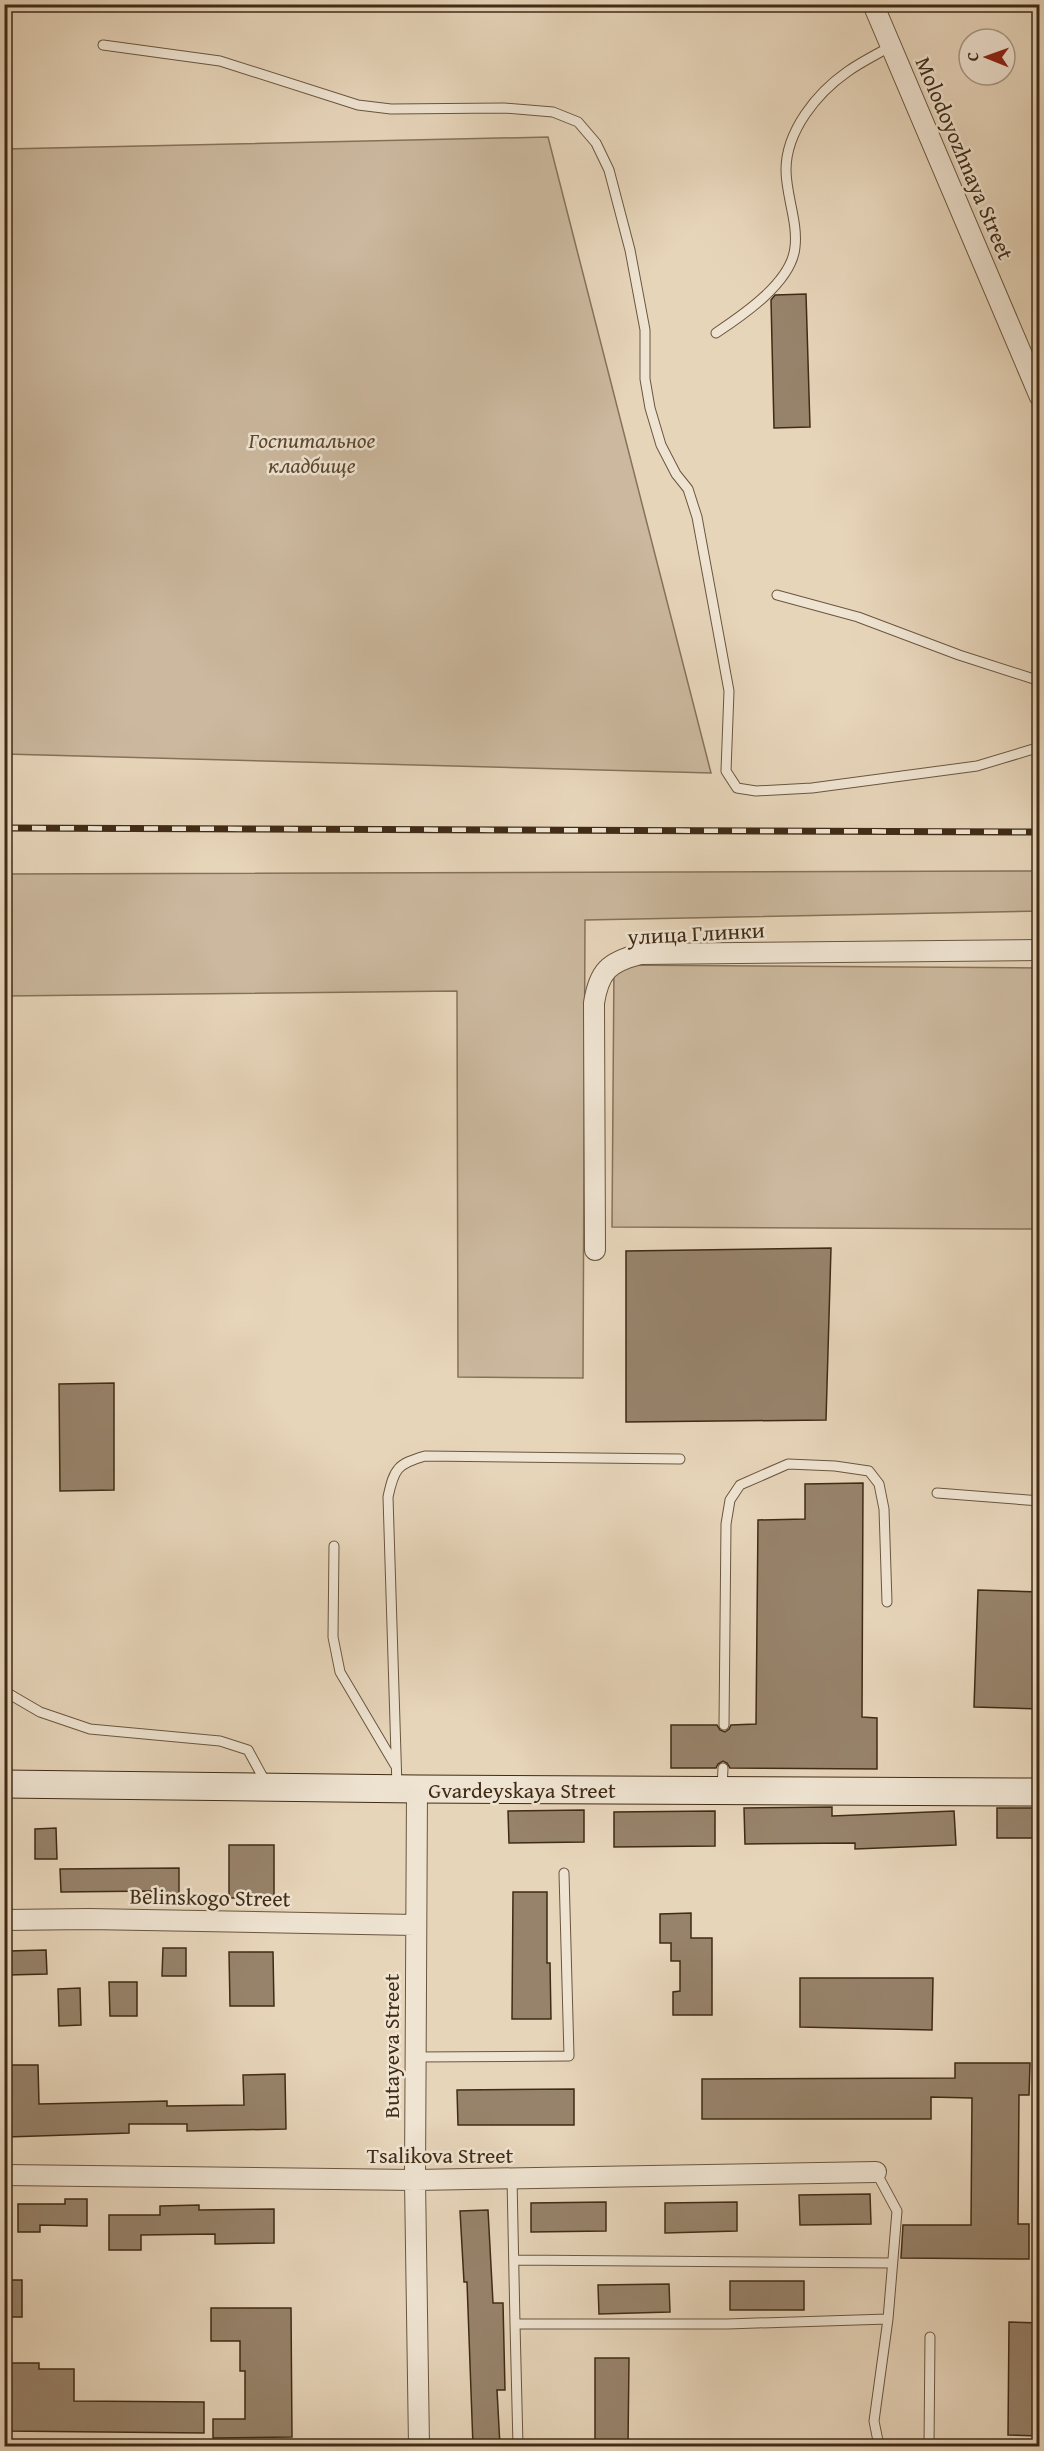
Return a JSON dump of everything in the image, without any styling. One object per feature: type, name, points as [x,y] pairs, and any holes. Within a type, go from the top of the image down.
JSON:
[{"type":"street","name":"Molodoyozhnaya Street","points":[[873,4],[1038,387]]},
{"type":"street","name":"улица Глинки","points":[[595,1250],[594,1002],[597,984],[607,968],[618,960],[640,954],[1040,950]]},
{"type":"street","name":"Gvardeyskaya Street","points":[[4,1784],[269,1787],[403,1782],[723,1779],[1040,1792]]},
{"type":"street","name":"Butayeva Street","points":[[403,1782],[415,1925],[415,2180],[419,2446]]},
{"type":"street","name":"Belinskogo Street","points":[[4,1920],[88,1919],[415,1925]]},
{"type":"street","name":"Tsalikova Street","points":[[4,2175],[415,2180],[876,2172]]},
{"type":"lane","points":[[103,45],[220,61],[358,105],[391,110],[504,108],[544,111],[554,112],[578,122],[596,143],[609,170],[630,250],[645,330],[645,379],[650,408],[661,445],[676,474],[688,489],[698,517],[729,691],[726,771],[737,788],[756,791],[812,788],[977,766],[1040,747]]},
{"type":"lane","points":[[716,333],[752,309],[784,275],[795,249],[786,170],[792,135],[809,109],[846,72],[891,46]]},
{"type":"lane","points":[[777,595],[858,617],[959,655],[1040,681]]},
{"type":"lane","points":[[403,1782],[388,1497],[393,1474],[404,1462],[425,1456],[680,1459]]},
{"type":"lane","points":[[724,1725],[726,1524],[730,1500],[740,1485],[788,1464],[835,1466],[868,1471],[879,1484],[884,1509],[888,1602]]},
{"type":"lane","points":[[938,1493],[1040,1501]]},
{"type":"lane","points":[[334,1546],[333,1637],[340,1672],[403,1782]]},
{"type":"lane","points":[[4,1691],[40,1712],[90,1729],[220,1741],[248,1750],[269,1787]]},
{"type":"lane","points":[[415,2057],[568,2056],[564,1873]]},
{"type":"lane","points":[[876,2172],[897,2211],[888,2319],[874,2421],[879,2446]]},
{"type":"lane","points":[[512,2178],[518,2446]]},
{"type":"lane","points":[[514,2260],[892,2264]]},
{"type":"lane","points":[[516,2324],[727,2324],[888,2319]]},
{"type":"lane","points":[[929,2446],[930,2337]]},
{"type":"green space","name":"Госпитальное кладбище","points":[[548,137],[711,773],[5,754],[5,149]]},
{"type":"green space","points":[[1039,871],[1040,911],[585,920],[583,1378],[458,1377],[457,991],[5,996],[4,874]]},
{"type":"green space","points":[[614,965],[1039,968],[1039,1229],[612,1227]]},
{"type":"building","points":[[806,294],[810,427],[774,428],[771,300],[775,295]]},
{"type":"building","points":[[831,1248],[826,1420],[626,1422],[626,1251]]},
{"type":"building","points":[[114,1383],[114,1490],[60,1491],[59,1384]]},
{"type":"building","points":[[863,1483],[862,1717],[877,1718],[877,1769],[730,1768],[723,1761],[716,1768],[671,1768],[671,1725],[717,1725],[725,1732],[731,1725],[756,1724],[758,1520],[805,1519],[805,1484]]},
{"type":"building","points":[[978,1590],[1040,1592],[1040,1709],[974,1707]]},
{"type":"building","points":[[832,1807],[832,1816],[954,1811],[956,1845],[855,1849],[855,1843],[745,1844],[744,1808]]},
{"type":"building","points":[[997,1808],[1040,1808],[1040,1838],[997,1838]]},
{"type":"building","points":[[584,1810],[584,1842],[509,1843],[508,1811]]},
{"type":"building","points":[[715,1811],[715,1846],[614,1847],[614,1812]]},
{"type":"building","points":[[56,1828],[57,1859],[35,1859],[35,1829]]},
{"type":"building","points":[[229,1845],[274,1845],[274,1898],[229,1898]]},
{"type":"building","points":[[179,1868],[179,1895],[155,1895],[155,1891],[61,1892],[60,1869]]},
{"type":"building","points":[[513,1892],[547,1892],[547,1963],[550,1963],[551,2019],[512,2019]]},
{"type":"building","points":[[691,1913],[691,1938],[712,1938],[712,2015],[673,2015],[673,1992],[680,1991],[680,1961],[671,1961],[671,1943],[660,1943],[660,1914]]},
{"type":"building","points":[[163,1948],[186,1948],[186,1976],[162,1976]]},
{"type":"building","points":[[46,1950],[47,1974],[8,1975],[8,1951]]},
{"type":"building","points":[[229,1952],[273,1952],[274,2006],[230,2006]]},
{"type":"building","points":[[800,1978],[933,1978],[932,2030],[800,2027]]},
{"type":"building","points":[[109,1982],[137,1982],[137,2016],[110,2016]]},
{"type":"building","points":[[80,1988],[81,2025],[59,2026],[58,1989]]},
{"type":"building","points":[[955,2063],[1030,2063],[1029,2095],[1019,2095],[1018,2224],[1029,2224],[1029,2259],[901,2258],[903,2225],[971,2225],[972,2098],[931,2097],[931,2119],[702,2119],[702,2079],[955,2078]]},
{"type":"building","points":[[10,2065],[38,2065],[39,2104],[167,2101],[167,2106],[244,2105],[243,2075],[285,2074],[286,2129],[187,2131],[187,2124],[129,2124],[129,2133],[7,2137],[7,2111],[11,2111]]},
{"type":"building","points":[[574,2089],[574,2125],[458,2125],[457,2090]]},
{"type":"building","points":[[870,2194],[871,2224],[800,2225],[799,2195]]},
{"type":"building","points":[[65,2199],[87,2199],[87,2226],[40,2225],[40,2232],[18,2232],[18,2204],[65,2204]]},
{"type":"building","points":[[606,2202],[606,2231],[531,2232],[531,2203]]},
{"type":"building","points":[[737,2202],[737,2231],[665,2233],[665,2203]]},
{"type":"building","points":[[199,2205],[199,2210],[274,2209],[274,2243],[215,2244],[215,2234],[141,2235],[141,2250],[109,2250],[109,2215],[160,2215],[160,2206]]},
{"type":"building","points":[[488,2210],[493,2303],[503,2303],[505,2390],[497,2390],[500,2446],[473,2446],[467,2282],[464,2282],[460,2211]]},
{"type":"building","points":[[4,2280],[22,2280],[22,2317],[4,2317]]},
{"type":"building","points":[[730,2281],[804,2281],[804,2310],[730,2310]]},
{"type":"building","points":[[669,2284],[670,2312],[599,2314],[598,2285]]},
{"type":"building","points":[[211,2308],[291,2308],[292,2437],[213,2438],[213,2419],[245,2419],[245,2371],[240,2371],[240,2341],[211,2341]]},
{"type":"building","points":[[1009,2322],[1040,2323],[1040,2436],[1008,2435]]},
{"type":"building","points":[[595,2358],[629,2358],[628,2446],[595,2446]]},
{"type":"building","points":[[4,2363],[39,2363],[39,2369],[74,2369],[74,2401],[204,2402],[204,2433],[4,2431]]},
{"type":"railway","points":[[4,828],[1040,832]]}]
